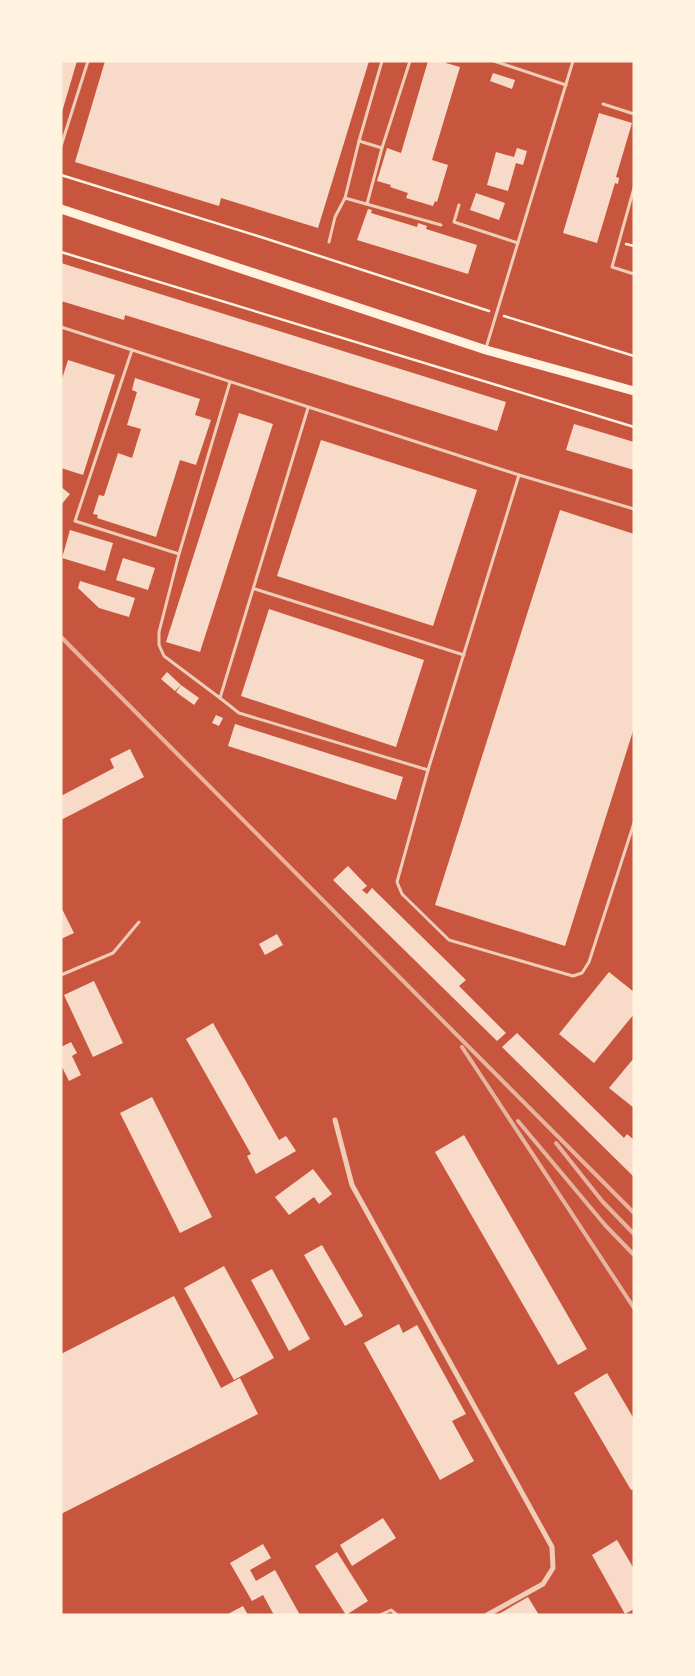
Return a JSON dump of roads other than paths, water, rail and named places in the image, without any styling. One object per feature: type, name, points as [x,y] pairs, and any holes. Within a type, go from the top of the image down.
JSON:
[{"type":"main road","points":[[61,209],[486,350],[634,391]]},
{"type":"street","points":[[335,1120],[352,1185],[552,1547],[553,1568],[543,1584],[487,1615]]},
{"type":"lane","points":[[61,146],[88,61]]},
{"type":"lane","points":[[329,242],[335,217],[346,198],[359,141],[382,61]]},
{"type":"lane","points":[[367,204],[382,148],[410,61]]},
{"type":"lane","points":[[494,61],[566,85]]},
{"type":"lane","points":[[486,350],[573,61]]},
{"type":"lane","points":[[603,104],[634,114]]},
{"type":"lane","points":[[359,141],[382,148]]},
{"type":"lane","points":[[634,189],[612,267],[634,274]]},
{"type":"lane","points":[[346,198],[441,225]]},
{"type":"lane","points":[[459,205],[454,222],[518,243]]},
{"type":"lane","points":[[61,327],[519,476],[634,509]]},
{"type":"lane","points":[[132,350],[75,521],[179,554]]},
{"type":"lane","points":[[230,382],[179,554],[158,645],[164,656],[239,713],[428,770]]},
{"type":"lane","points":[[220,698],[308,408]]},
{"type":"lane","points":[[519,476],[428,770],[397,882],[402,894],[449,940],[573,976],[582,973],[589,962],[634,823]]},
{"type":"lane","points":[[254,589],[464,655]]},
{"type":"lane","points":[[61,975],[113,953],[139,922]]},
{"type":"lane","points":[[380,1615],[391,1610],[397,1615]]},
{"type":"railway","points":[[61,637],[634,1213]]},
{"type":"railway","points":[[462,1047],[634,1308]]},
{"type":"railway","points":[[518,1121],[605,1225],[634,1255]]},
{"type":"railway","points":[[556,1143],[602,1201],[634,1234]]}]
